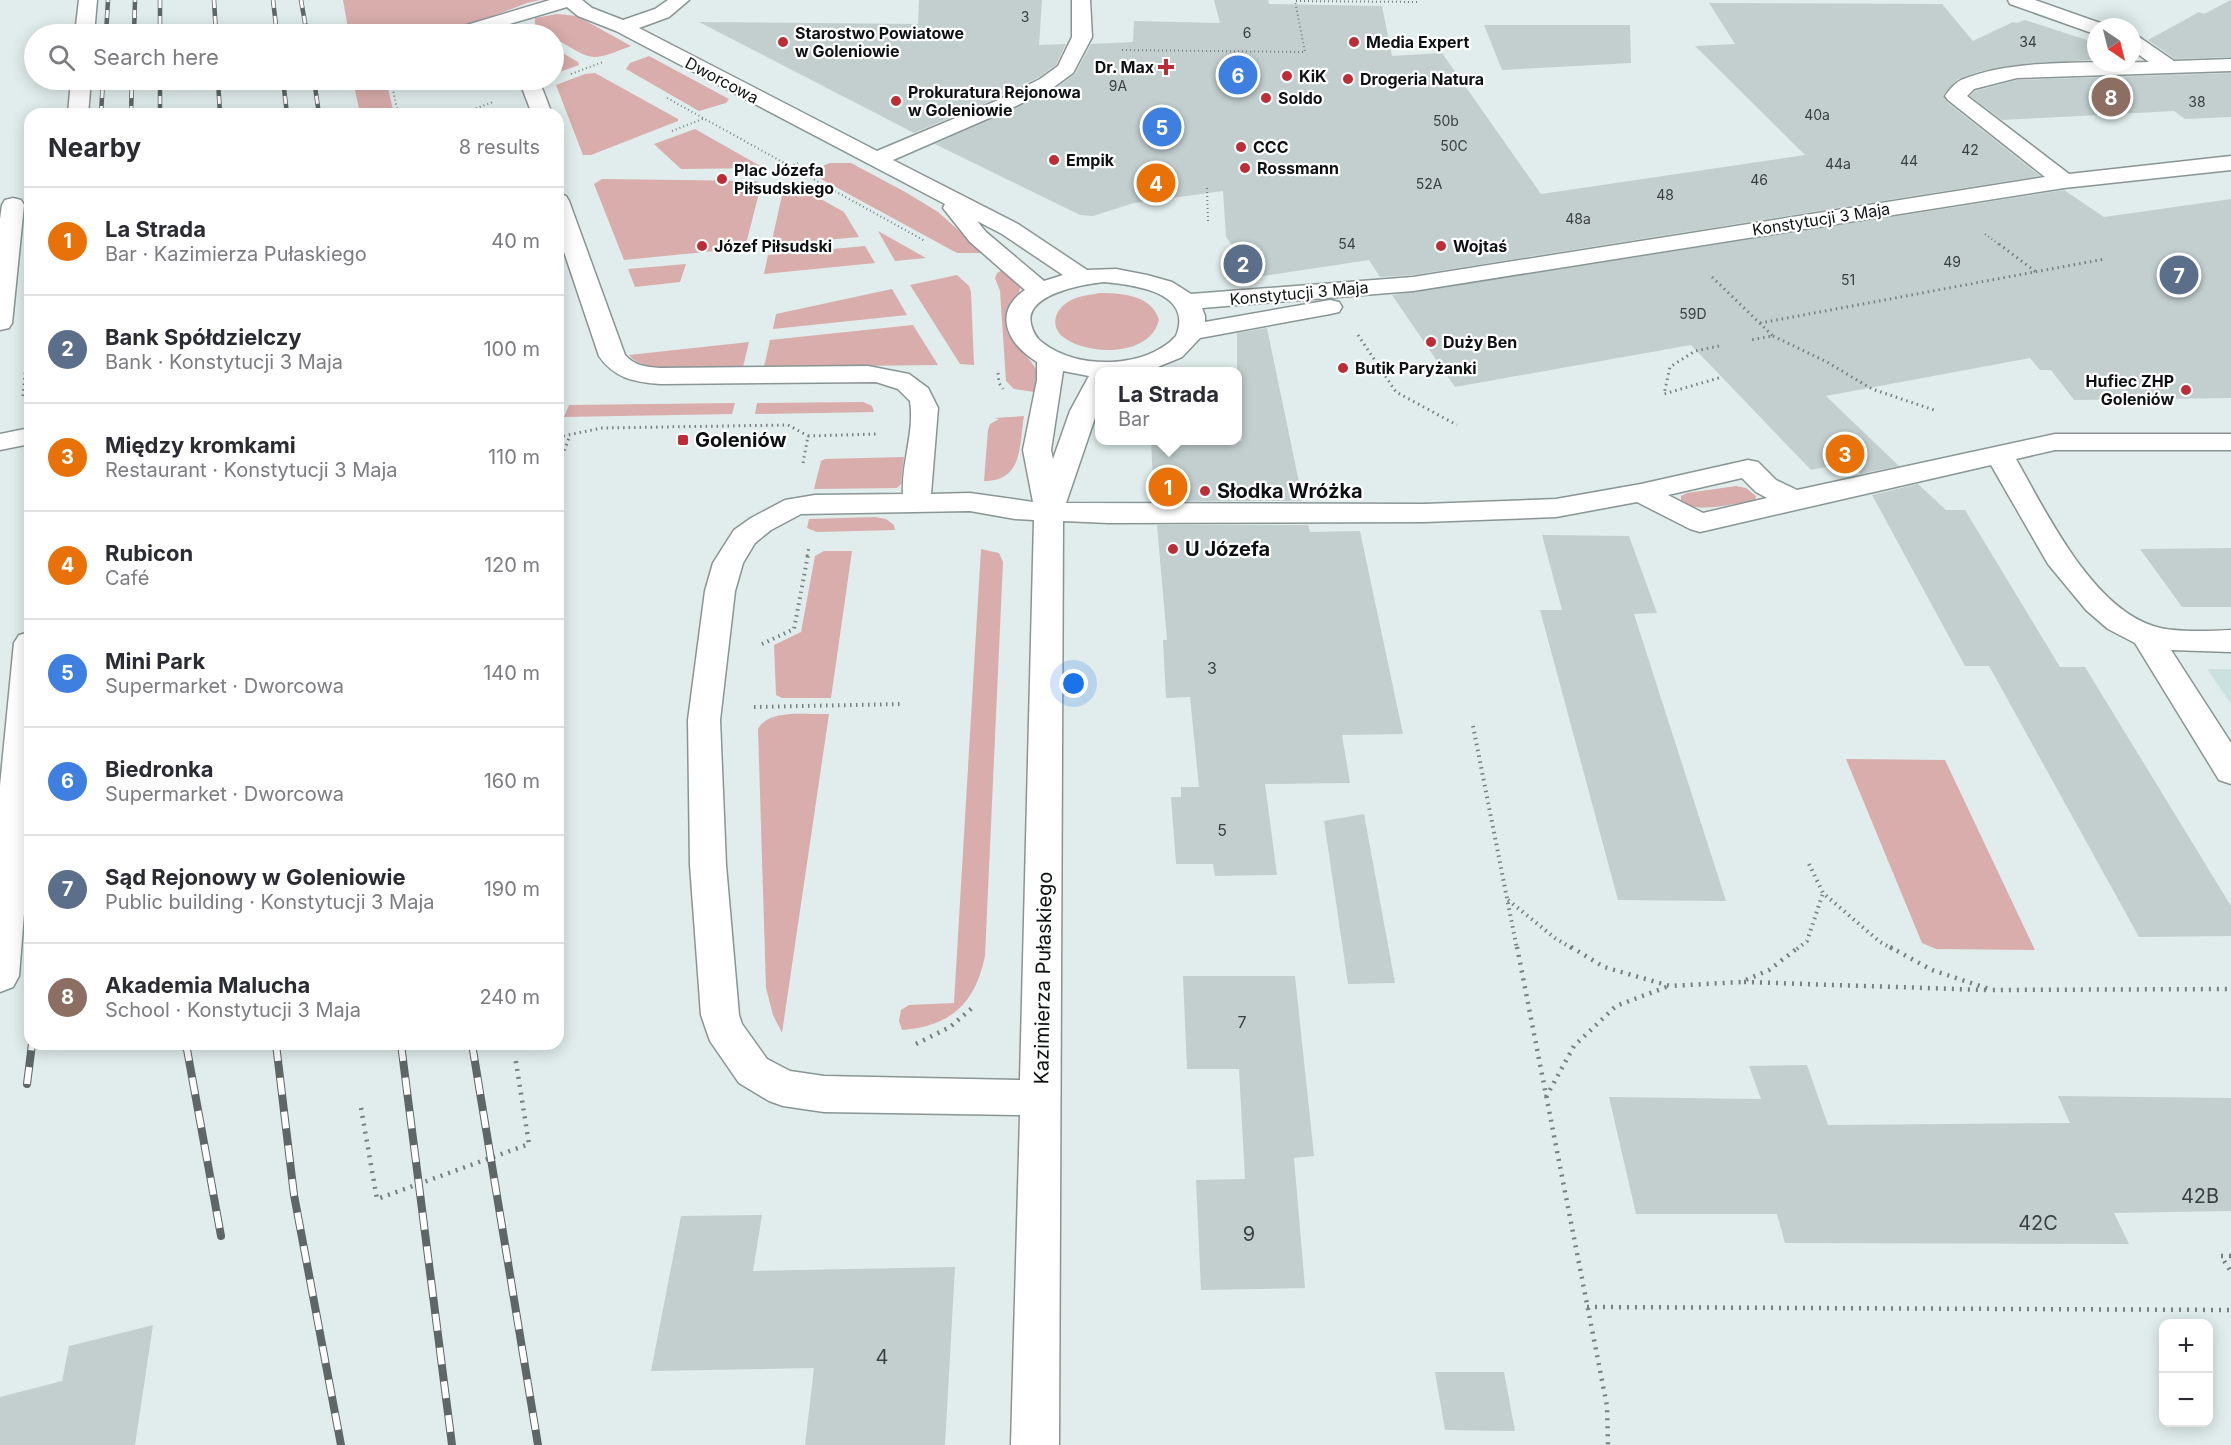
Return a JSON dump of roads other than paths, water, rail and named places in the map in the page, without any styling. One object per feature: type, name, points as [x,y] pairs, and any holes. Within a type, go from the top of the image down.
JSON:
[{"type":"street","points":[[86,24],[88,0]]},
{"type":"street","points":[[517,24],[570,0]]},
{"type":"street","name":"Dworcowa","points":[[570,0],[585,12],[623,27],[1010,230],[1082,277]]},
{"type":"street","points":[[623,27],[662,14],[681,0]]},
{"type":"street","points":[[874,160],[1003,105],[1047,83],[1066,69],[1082,37],[1081,0]]},
{"type":"street","points":[[2017,0],[2087,25]]},
{"type":"street","points":[[2141,46],[2170,67]]},
{"type":"street","points":[[2064,181],[1955,96],[1967,85],[2016,72],[2231,65]]},
{"type":"street","points":[[79,108],[80,90]]},
{"type":"street","points":[[533,90],[540,108]]},
{"type":"street","name":"Konstytucji 3 Maja","points":[[1185,302],[1413,284],[2064,181],[2230,164]]},
{"type":"street","name":"Dworcowa","points":[[943,196],[978,237],[1041,291]]},
{"type":"street","points":[[0,322],[13,205]]},
{"type":"street","points":[[564,218],[612,356],[618,365],[628,371],[660,376],[868,374],[895,378],[913,387],[919,394],[924,408],[917,478],[918,503]]},
{"type":"street","points":[[1095,372],[1050,358],[1028,344],[1021,334],[1019,325],[1023,307],[1041,291],[1059,282],[1104,275],[1142,279],[1159,284],[1185,302],[1191,312],[1193,322],[1190,332],[1174,351],[1160,359],[1129,367]]},
{"type":"street","name":"Konstytucji 3 Maja","points":[[1190,332],[1313,311],[1413,284]]},
{"type":"street","name":"Kazimierza Pułaskiego","points":[[1035,1445],[1049,512],[1037,450],[1047,398],[1050,358]]},
{"type":"street","name":"Kazimierza Pułaskiego","points":[[1049,512],[1083,411],[1095,388]]},
{"type":"street","points":[[0,442],[24,437]]},
{"type":"street","points":[[1641,493],[1700,523],[2055,442],[2231,442]]},
{"type":"street","points":[[2000,455],[2059,559],[2107,614],[2146,636],[2231,641]]},
{"type":"street","points":[[1041,1098],[806,1092],[777,1086],[753,1071],[724,1029],[720,1015],[708,865],[704,720],[720,591],[728,563],[744,537],[761,524],[795,506],[970,502],[1015,510],[1049,512],[1424,513],[1556,508],[1641,493],[1748,468],[1766,486],[1794,500]]},
{"type":"street","points":[[2146,636],[2231,771]]},
{"type":"street","points":[[0,976],[24,710]]},
{"type":"railway","points":[[107,24],[108,0]]},
{"type":"railway","points":[[134,24],[135,0]]},
{"type":"railway","points":[[160,0],[160,24]]},
{"type":"railway","points":[[214,0],[215,24]]},
{"type":"railway","points":[[273,0],[276,24]]},
{"type":"railway","points":[[301,0],[305,24]]},
{"type":"railway","points":[[101,108],[102,90]]},
{"type":"railway","points":[[131,108],[132,90]]},
{"type":"railway","points":[[160,90],[160,108]]},
{"type":"railway","points":[[219,90],[220,108]]},
{"type":"railway","points":[[284,90],[286,108]]},
{"type":"railway","points":[[315,90],[318,108]]},
{"type":"railway","points":[[27,1084],[31,1050]]},
{"type":"railway","points":[[187,1050],[221,1236]]},
{"type":"railway","points":[[277,1050],[294,1195],[341,1445]]},
{"type":"railway","points":[[402,1050],[452,1445]]},
{"type":"railway","points":[[473,1050],[538,1445]]},
{"type":"place","name":"Starostwo Powiatowe w Goleniowie","points":[[783,42]]},
{"type":"place","name":"Media Expert","points":[[1354,42]]},
{"type":"place","name":"Dr. Max","points":[[1166,67]]},
{"type":"place","name":"Biedronka","points":[[1238,75]]},
{"type":"place","name":"KiK","points":[[1287,76]]},
{"type":"place","name":"Drogeria Natura","points":[[1348,79]]},
{"type":"place","name":"Akademia Malucha","points":[[2111,97]]},
{"type":"place","name":"Soldo","points":[[1266,98]]},
{"type":"place","name":"Prokuratura Rejonowa w Goleniowie","points":[[896,101]]},
{"type":"place","name":"Mini Park","points":[[1162,127]]},
{"type":"place","name":"CCC","points":[[1241,147]]},
{"type":"place","name":"Empik","points":[[1054,160]]},
{"type":"place","name":"Rossmann","points":[[1245,168]]},
{"type":"place","name":"Plac Józefa Piłsudskiego","points":[[722,179]]},
{"type":"place","name":"Rubicon","points":[[1156,183]]},
{"type":"place","name":"Józef Piłsudski","points":[[702,246]]},
{"type":"place","name":"Wojtaś","points":[[1441,246]]},
{"type":"place","name":"Bank Spółdzielczy","points":[[1243,264]]},
{"type":"place","name":"Sąd Rejonowy w Goleniowie","points":[[2179,275]]},
{"type":"place","name":"Duży Ben","points":[[1431,342]]},
{"type":"place","name":"Butik Paryżanki","points":[[1343,368]]},
{"type":"place","name":"Hufiec ZHP Goleniów","points":[[2186,390]]},
{"type":"place","name":"Goleniów","points":[[683,440]]},
{"type":"place","name":"Między kromkami","points":[[1845,454]]},
{"type":"place","name":"La Strada","points":[[1168,487]]},
{"type":"place","name":"Słodka Wróżka","points":[[1205,491]]},
{"type":"place","name":"U Józefa","points":[[1173,549]]}]
